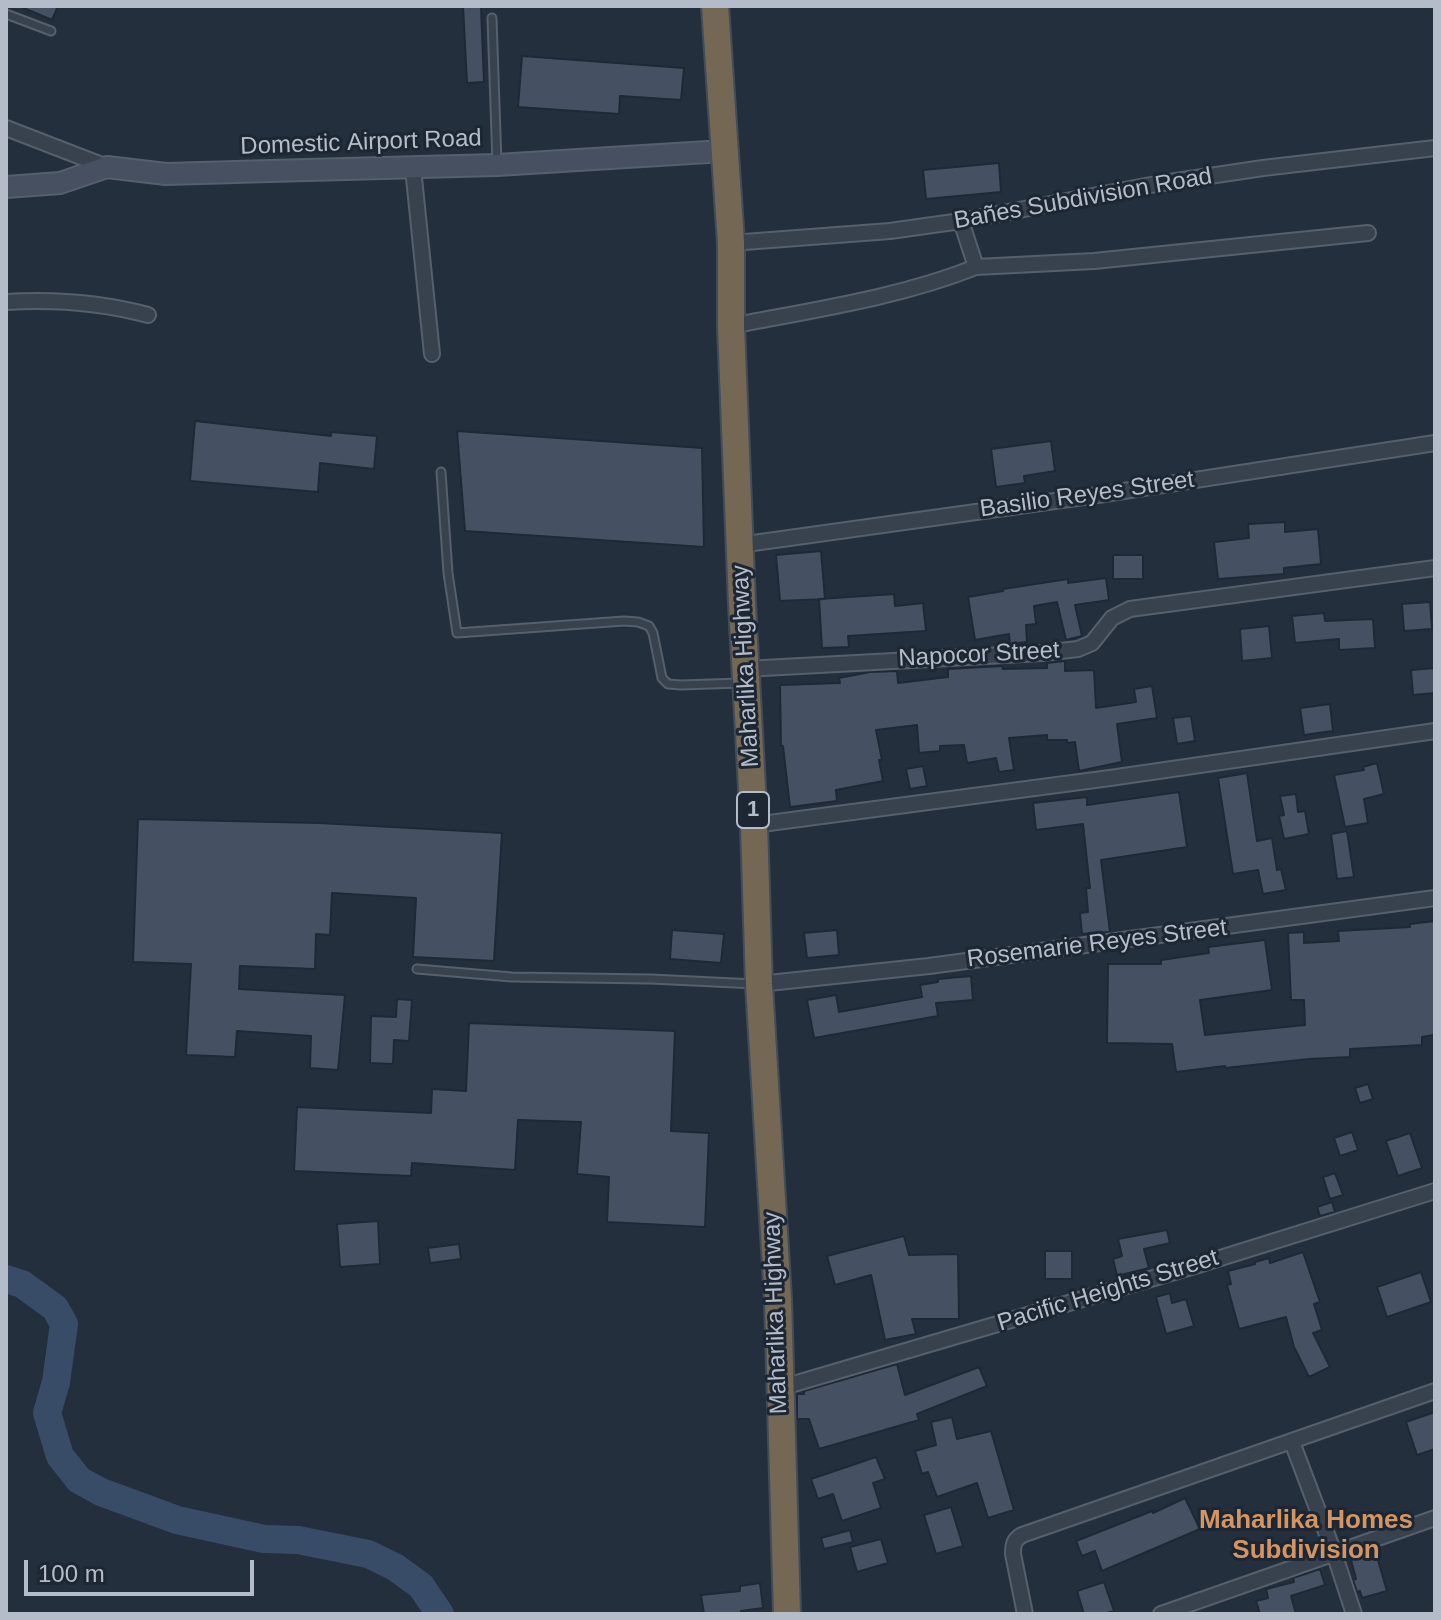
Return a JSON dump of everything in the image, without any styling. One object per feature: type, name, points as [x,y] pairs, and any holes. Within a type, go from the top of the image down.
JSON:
[{"type":"highway","name":"Maharlika Highway","points":[[715,6],[731,243],[739,545],[759,984],[778,1299],[787,1614]]},
{"type":"street","name":"Domestic Airport Road","points":[[6,128],[107,167],[166,174],[497,165],[724,151]]},
{"type":"street","name":"Bañes Subdivision Road","points":[[731,243],[890,231],[1171,182],[1435,148]]},
{"type":"street","points":[[6,187],[60,183],[107,167]]},
{"type":"street","points":[[413,168],[432,354]]},
{"type":"street","points":[[961,221],[976,267]]},
{"type":"street","points":[[731,326],[826,308],[944,279],[976,267],[1116,259],[1368,233]]},
{"type":"street","points":[[6,302],[120,307],[148,315]]},
{"type":"street","name":"Basilio Reyes Street","points":[[739,545],[1098,495],[1435,443]]},
{"type":"street","name":"Napocor Street","points":[[746,676],[1078,649],[1092,643],[1112,618],[1130,609],[1435,568]]},
{"type":"street","points":[[754,825],[1435,731]]},
{"type":"street","name":"Rosemarie Reyes Street","points":[[759,984],[929,966],[1435,898]]},
{"type":"street","name":"Pacific Heights Street","points":[[780,1388],[1198,1265],[1435,1191]]},
{"type":"street","points":[[1025,1614],[1013,1554],[1015,1539],[1022,1535],[1435,1391]]},
{"type":"street","points":[[1292,1442],[1354,1614]]},
{"type":"street","points":[[1161,1614],[1435,1518]]},
{"type":"lane","points":[[6,14],[51,31]]},
{"type":"lane","points":[[492,18],[497,165]]},
{"type":"lane","points":[[441,472],[448,573],[457,633],[638,622],[649,626],[653,633],[662,678],[668,684],[746,676]]},
{"type":"lane","points":[[417,969],[512,977],[759,984]]},
{"type":"building","points":[[19,6],[58,6],[52,20]]},
{"type":"building","points":[[463,6],[481,6],[484,82],[467,83]]},
{"type":"building","points":[[522,56],[684,68],[681,100],[620,96],[619,114],[518,107]]},
{"type":"building","points":[[999,163],[1001,192],[926,199],[923,170]]},
{"type":"building","points":[[195,421],[331,436],[331,432],[377,436],[374,469],[320,463],[318,492],[190,481]]},
{"type":"building","points":[[457,431],[702,448],[704,547],[465,531]]},
{"type":"building","points":[[1051,441],[1055,471],[1024,476],[1025,483],[996,487],[991,449]]},
{"type":"building","points":[[1285,522],[1285,532],[1318,529],[1321,564],[1284,568],[1284,574],[1218,579],[1214,542],[1249,538],[1248,524]]},
{"type":"building","points":[[821,551],[825,599],[780,601],[776,555]]},
{"type":"building","points":[[1113,555],[1143,555],[1143,579],[1113,579]]},
{"type":"building","points":[[1106,578],[1109,600],[1075,605],[1082,636],[1066,640],[1057,602],[1034,606],[1036,624],[1026,625],[1027,642],[1010,644],[1009,634],[975,640],[968,597],[1068,579],[1068,583]]},
{"type":"building","points":[[894,594],[895,606],[923,603],[926,631],[848,636],[849,647],[822,648],[819,599]]},
{"type":"building","points":[[1430,602],[1432,629],[1404,631],[1402,604]]},
{"type":"building","points":[[1324,613],[1325,621],[1373,619],[1375,648],[1339,650],[1339,639],[1295,643],[1292,616]]},
{"type":"building","points":[[1269,626],[1272,658],[1242,661],[1240,629]]},
{"type":"building","points":[[1065,661],[1065,671],[1094,670],[1096,708],[1136,702],[1134,689],[1152,686],[1157,718],[1117,724],[1122,762],[1079,771],[1075,742],[1047,740],[1047,735],[1009,738],[1014,770],[999,772],[996,758],[967,763],[964,745],[940,746],[940,751],[919,753],[917,725],[876,730],[883,781],[836,790],[837,801],[790,807],[781,746],[780,685],[840,683],[839,678],[897,671],[898,683],[948,677],[948,669],[1002,666],[1003,669],[1047,668],[1047,663]]},
{"type":"building","points":[[1435,668],[1435,693],[1413,695],[1411,670]]},
{"type":"building","points":[[1330,704],[1333,731],[1304,735],[1300,708]]},
{"type":"building","points":[[1191,716],[1195,741],[1177,744],[1173,718]]},
{"type":"building","points":[[1377,763],[1384,794],[1364,799],[1368,823],[1345,827],[1334,775],[1364,770],[1363,767]]},
{"type":"building","points":[[923,766],[927,786],[910,789],[906,769]]},
{"type":"building","points":[[1247,773],[1257,841],[1272,838],[1277,870],[1281,869],[1286,890],[1263,894],[1258,870],[1233,874],[1218,778]]},
{"type":"building","points":[[1179,792],[1187,847],[1101,860],[1110,932],[1082,934],[1080,913],[1088,912],[1086,888],[1090,888],[1083,824],[1036,830],[1033,803],[1087,797],[1087,805]]},
{"type":"building","points":[[1296,794],[1298,812],[1305,811],[1309,834],[1284,839],[1279,816],[1284,815],[1280,796]]},
{"type":"building","points":[[138,819],[319,823],[502,833],[494,961],[413,957],[416,898],[332,893],[330,935],[316,934],[315,969],[240,966],[239,989],[345,995],[338,1070],[310,1068],[311,1036],[237,1031],[235,1057],[186,1055],[191,964],[133,962]]},
{"type":"building","points":[[1347,831],[1354,877],[1337,879],[1331,834]]},
{"type":"building","points":[[1435,921],[1435,1035],[1422,1037],[1422,1045],[1350,1049],[1350,1057],[1176,1072],[1172,1044],[1107,1043],[1108,964],[1161,964],[1161,960],[1209,953],[1208,947],[1265,940],[1272,990],[1200,1000],[1205,1035],[1305,1025],[1304,1000],[1291,1000],[1288,933],[1304,932],[1304,943],[1339,941],[1338,931],[1410,927],[1410,924]]},
{"type":"building","points":[[672,930],[724,934],[721,963],[670,959]]},
{"type":"building","points":[[837,930],[839,955],[807,958],[804,933]]},
{"type":"building","points":[[971,976],[973,1000],[936,1003],[938,1016],[814,1038],[807,1000],[836,995],[839,1012],[922,997],[920,985],[938,982],[938,979]]},
{"type":"building","points":[[397,999],[412,1000],[409,1041],[394,1040],[393,1064],[370,1063],[371,1016],[396,1017]]},
{"type":"building","points":[[469,1023],[675,1031],[671,1131],[709,1133],[705,1227],[607,1222],[609,1177],[577,1174],[581,1122],[518,1120],[515,1170],[412,1163],[411,1176],[294,1171],[297,1107],[431,1113],[432,1089],[466,1091]]},
{"type":"building","points":[[1368,1084],[1373,1099],[1360,1103],[1355,1088]]},
{"type":"building","points":[[1352,1132],[1358,1150],[1340,1156],[1334,1138]]},
{"type":"building","points":[[1410,1133],[1422,1168],[1398,1176],[1386,1141]]},
{"type":"building","points":[[1335,1173],[1343,1195],[1330,1199],[1323,1177]]},
{"type":"building","points":[[1332,1202],[1335,1212],[1320,1216],[1317,1207]]},
{"type":"building","points":[[378,1221],[380,1264],[340,1267],[337,1224]]},
{"type":"building","points":[[1167,1230],[1170,1243],[1144,1249],[1149,1268],[1117,1276],[1113,1259],[1122,1256],[1118,1239]]},
{"type":"building","points":[[904,1236],[909,1255],[958,1254],[959,1319],[912,1319],[916,1334],[885,1340],[871,1275],[835,1285],[827,1256]]},
{"type":"building","points":[[459,1244],[461,1259],[430,1263],[428,1248]]},
{"type":"building","points":[[1045,1251],[1072,1251],[1072,1279],[1045,1279]]},
{"type":"building","points":[[1303,1252],[1320,1302],[1314,1304],[1322,1330],[1313,1333],[1330,1367],[1309,1377],[1294,1347],[1286,1317],[1239,1329],[1227,1285],[1231,1284],[1228,1271],[1269,1258],[1270,1263]]},
{"type":"building","points":[[1421,1272],[1431,1302],[1387,1317],[1377,1287]]},
{"type":"building","points":[[1170,1293],[1172,1303],[1186,1299],[1194,1326],[1166,1334],[1156,1297]]},
{"type":"building","points":[[897,1364],[905,1395],[979,1367],[987,1386],[917,1414],[919,1420],[819,1449],[809,1419],[797,1419],[797,1394]]},
{"type":"building","points":[[1435,1412],[1435,1449],[1417,1455],[1406,1422]]},
{"type":"building","points":[[952,1417],[957,1439],[991,1431],[1014,1510],[988,1518],[977,1483],[937,1497],[928,1472],[922,1474],[915,1451],[936,1445],[931,1422]]},
{"type":"building","points":[[876,1457],[885,1479],[873,1483],[881,1508],[842,1521],[833,1494],[818,1499],[811,1479]]},
{"type":"building","points":[[1185,1498],[1200,1529],[1102,1571],[1095,1551],[1082,1556],[1076,1541]]},
{"type":"building","points":[[951,1507],[963,1546],[936,1554],[924,1515]]},
{"type":"building","points":[[850,1530],[853,1542],[824,1549],[821,1538]]},
{"type":"building","points":[[881,1539],[888,1563],[857,1572],[850,1547]]},
{"type":"building","points":[[1375,1550],[1387,1591],[1362,1598],[1353,1580],[1356,1579],[1351,1560]]},
{"type":"building","points":[[1320,1569],[1325,1585],[1291,1596],[1296,1614],[1260,1614],[1256,1601],[1268,1598],[1266,1589],[1294,1582],[1293,1578]]},
{"type":"building","points":[[1104,1582],[1114,1611],[1084,1614],[1077,1591]]},
{"type":"building","points":[[760,1583],[763,1608],[741,1611],[741,1614],[704,1614],[701,1595],[740,1591],[740,1586]]},
{"type":"waterway","points":[[6,1279],[22,1284],[55,1308],[64,1324],[56,1382],[47,1413],[60,1456],[79,1480],[101,1492],[177,1520],[264,1539],[298,1540],[368,1554],[395,1567],[421,1586],[440,1614]]},
{"type":"district","name":"Maharlika Homes Subdivision","points":[[1306,1536]]}]
